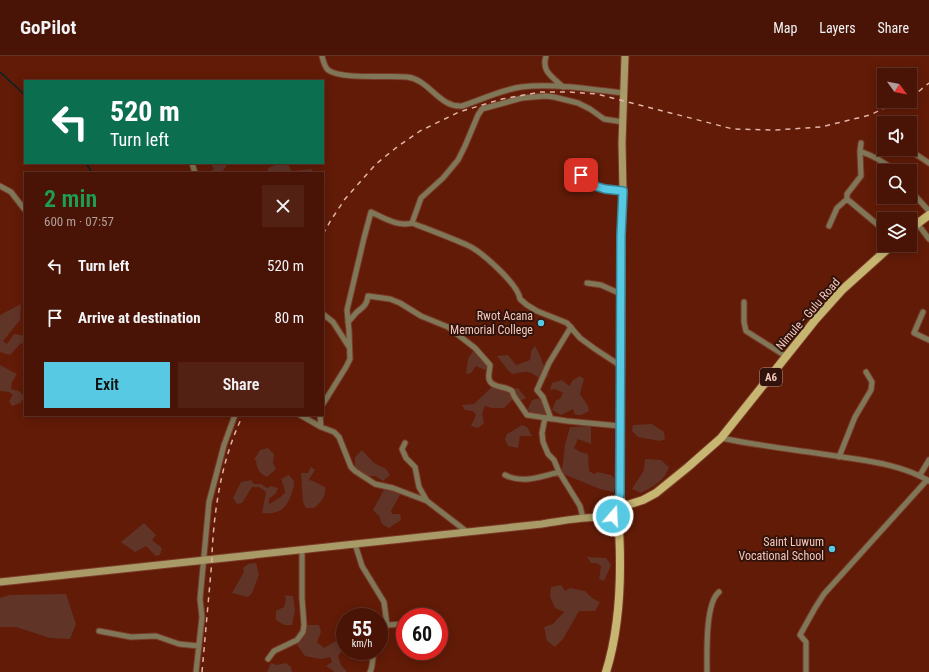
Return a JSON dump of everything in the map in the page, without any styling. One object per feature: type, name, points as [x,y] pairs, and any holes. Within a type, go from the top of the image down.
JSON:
[{"type":"main road","points":[[917,223],[929,215]]},
{"type":"main road","name":"Nimule - Gulu Road","points":[[620,513],[656,493],[721,438],[816,319],[842,290],[884,252]]},
{"type":"main road","points":[[606,672],[619,612],[620,513]]},
{"type":"street","points":[[322,56],[328,70],[339,74],[381,77],[393,76],[416,79],[445,102],[456,107],[520,87],[545,86],[623,93]]},
{"type":"street","points":[[546,56],[544,64],[545,69],[563,88]]},
{"type":"street","points":[[0,582],[106,572],[203,559],[212,560],[466,531],[542,524],[601,517],[620,513],[623,93],[625,56]]},
{"type":"street","points":[[412,223],[421,198],[443,178],[458,160],[482,109],[522,98],[545,96],[578,103],[604,119],[623,122]]},
{"type":"street","points":[[829,226],[837,208],[847,199],[847,194],[861,176],[861,143]]},
{"type":"street","points":[[860,151],[887,164]]},
{"type":"street","points":[[917,155],[929,163]]},
{"type":"street","points":[[579,169],[584,183],[605,189],[623,191]]},
{"type":"street","points":[[0,186],[11,192],[24,209]]},
{"type":"street","points":[[917,198],[929,211]]},
{"type":"street","points":[[847,199],[877,224]]},
{"type":"street","points":[[324,402],[348,363],[350,348],[347,310],[371,212],[398,224],[406,225],[412,223],[469,246],[498,269],[527,306],[562,320],[571,327],[580,338],[595,350],[621,366]]},
{"type":"street","points":[[917,223],[929,239]]},
{"type":"street","points":[[587,283],[601,285],[621,294]]},
{"type":"street","points":[[348,322],[358,311],[364,308],[368,301],[368,296],[390,299],[400,303],[421,316],[448,327],[475,348],[490,365],[488,378],[496,386],[506,387],[512,391],[527,415],[620,426]]},
{"type":"street","points":[[744,302],[744,322],[746,331],[786,357]]},
{"type":"street","points":[[922,312],[914,333],[929,340]]},
{"type":"street","points":[[324,315],[333,322],[350,348]]},
{"type":"street","points":[[571,327],[549,363],[537,390],[543,397],[548,418],[542,433],[543,442],[548,454],[554,460],[559,472],[580,506],[583,518]]},
{"type":"street","points":[[839,457],[855,417],[871,390],[872,382],[866,372]]},
{"type":"street","points":[[196,672],[202,617],[200,599],[209,502],[224,445],[235,416]]},
{"type":"street","points":[[302,416],[338,435],[351,467],[355,471],[375,484],[394,488],[427,502],[466,531]]},
{"type":"street","points":[[320,416],[321,427]]},
{"type":"street","points":[[721,438],[839,457],[862,459],[909,471],[928,480],[819,600],[800,634],[806,642],[806,672]]},
{"type":"street","points":[[405,443],[402,449],[406,458],[415,467],[419,487],[427,502]]},
{"type":"street","points":[[920,475],[929,460]]},
{"type":"street","points":[[505,474],[517,479],[533,479],[559,472]]},
{"type":"street","points":[[355,544],[362,566],[384,602],[385,608]]},
{"type":"street","points":[[268,659],[274,651],[297,640],[304,629],[302,550]]},
{"type":"street","points":[[706,672],[709,620],[713,600],[719,592]]},
{"type":"street","points":[[99,631],[131,636],[156,636],[179,644],[199,646]]},
{"type":"street","points":[[370,672],[373,666],[373,660]]},
{"type":"shaded area","points":[[211,164],[227,164],[222,172],[210,172],[214,169]]},
{"type":"shaded area","points":[[278,164],[288,164],[292,171],[313,169],[311,172],[268,172],[268,168]]},
{"type":"shaded area","points":[[21,304],[20,320],[3,341],[7,344],[14,334],[24,336],[24,344],[21,343],[10,355],[0,352],[0,315]]},
{"type":"shaded area","points":[[535,346],[549,376],[542,381],[528,372],[512,374],[497,356],[508,355],[516,365],[530,360],[531,351]]},
{"type":"shaded area","points":[[474,349],[485,360],[488,367],[485,370],[476,366],[471,373],[466,374],[468,359]]},
{"type":"shaded area","points":[[0,365],[17,374],[12,382],[11,389],[19,391],[24,396],[24,398],[20,403],[12,406],[9,401],[13,395],[9,392],[0,391]]},
{"type":"shaded area","points":[[580,376],[584,379],[580,394],[588,406],[589,411],[581,415],[575,415],[573,409],[561,415],[552,410],[556,400],[560,399],[563,393],[555,389],[550,390],[552,383],[562,380],[569,386],[573,380]]},
{"type":"shaded area","points":[[496,383],[509,390],[518,388],[526,398],[522,400],[514,398],[504,408],[492,408],[485,406],[482,414],[484,423],[478,428],[471,426],[476,415],[473,411],[465,410],[462,405],[474,404]]},
{"type":"shaded area","points":[[540,398],[544,399],[549,412],[550,422],[545,422],[541,416],[531,414],[528,409],[532,400]]},
{"type":"shaded area","points":[[652,424],[664,432],[665,439],[660,441],[638,437],[632,431],[633,425]]},
{"type":"shaded area","points":[[522,425],[527,427],[532,436],[520,436],[518,448],[508,446],[505,439],[507,434]]},
{"type":"shaded area","points":[[591,426],[591,444],[578,439],[574,448],[580,452],[588,454],[589,471],[594,474],[597,472],[611,475],[616,480],[614,492],[600,489],[561,473],[565,445],[570,427]]},
{"type":"shaded area","points":[[268,448],[274,454],[273,463],[276,469],[267,477],[260,472],[256,460],[254,460],[260,450]]},
{"type":"shaded area","points":[[362,450],[374,463],[386,469],[390,475],[383,481],[375,476],[366,476],[355,467],[355,457]]},
{"type":"shaded area","points":[[645,459],[661,460],[669,467],[662,480],[641,493],[632,489],[644,470]]},
{"type":"shaded area","points":[[311,467],[315,470],[308,481],[311,480],[325,487],[325,493],[314,508],[306,508],[303,502],[301,473],[308,473]]},
{"type":"shaded area","points":[[289,475],[294,481],[293,491],[287,504],[282,510],[271,513],[262,513],[266,492],[259,487],[252,487],[242,503],[237,504],[233,498],[241,482],[251,480],[254,484],[261,484],[267,488],[271,486],[278,488],[276,493],[269,499],[269,504],[285,493],[281,479]]},
{"type":"shaded area","points":[[385,488],[401,493],[391,511],[392,514],[400,514],[401,520],[389,528],[382,524],[379,516],[373,510]]},
{"type":"shaded area","points":[[144,523],[156,535],[152,540],[162,548],[160,555],[156,556],[146,546],[135,552],[121,542]]},
{"type":"shaded area","points":[[587,557],[606,558],[611,565],[604,581],[599,579],[601,566],[596,563],[591,563]]},
{"type":"shaded area","points":[[256,563],[259,575],[252,593],[248,597],[232,593],[244,572],[243,568],[248,564]]},
{"type":"shaded area","points":[[561,585],[565,591],[570,588],[585,591],[592,598],[600,602],[595,611],[579,611],[563,639],[555,647],[547,641],[544,627],[553,624],[564,612],[555,608],[550,597],[551,587]]},
{"type":"shaded area","points":[[66,594],[76,624],[70,639],[50,638],[16,627],[0,627],[0,598],[9,595]]},
{"type":"shaded area","points":[[285,595],[293,596],[295,610],[292,625],[284,625],[276,620],[276,611],[284,607],[286,600]]},
{"type":"shaded area","points":[[303,625],[319,625],[321,632],[317,642],[324,648],[336,641],[336,660],[339,660],[341,665],[347,672],[335,672],[326,666],[332,662],[330,657],[321,659],[305,656],[293,639]]},
{"type":"shaded area","points":[[271,663],[277,665],[286,663],[291,667],[292,672],[267,672]]},
{"type":"waterway","points":[[0,72],[24,94]]},
{"type":"waterway","points":[[87,164],[91,172]]},
{"type":"railway","points":[[917,92],[929,83]]},
{"type":"railway","points":[[324,232],[345,199],[376,164],[397,147],[420,131],[459,112],[502,99],[541,92],[597,94],[733,129],[775,130],[821,127],[870,115],[884,108]]},
{"type":"railway","points":[[202,672],[212,547],[218,497],[227,455],[243,416]]},
{"type":"place","name":"Rwot Acana Memorial College","points":[[541,323]]},
{"type":"place","name":"Saint Luwum Vocational School","points":[[832,549]]},
{"type":"route","points":[[581,175],[583,182],[590,185],[605,189],[623,191],[621,236],[620,494],[617,506],[613,511],[613,516]]}]
